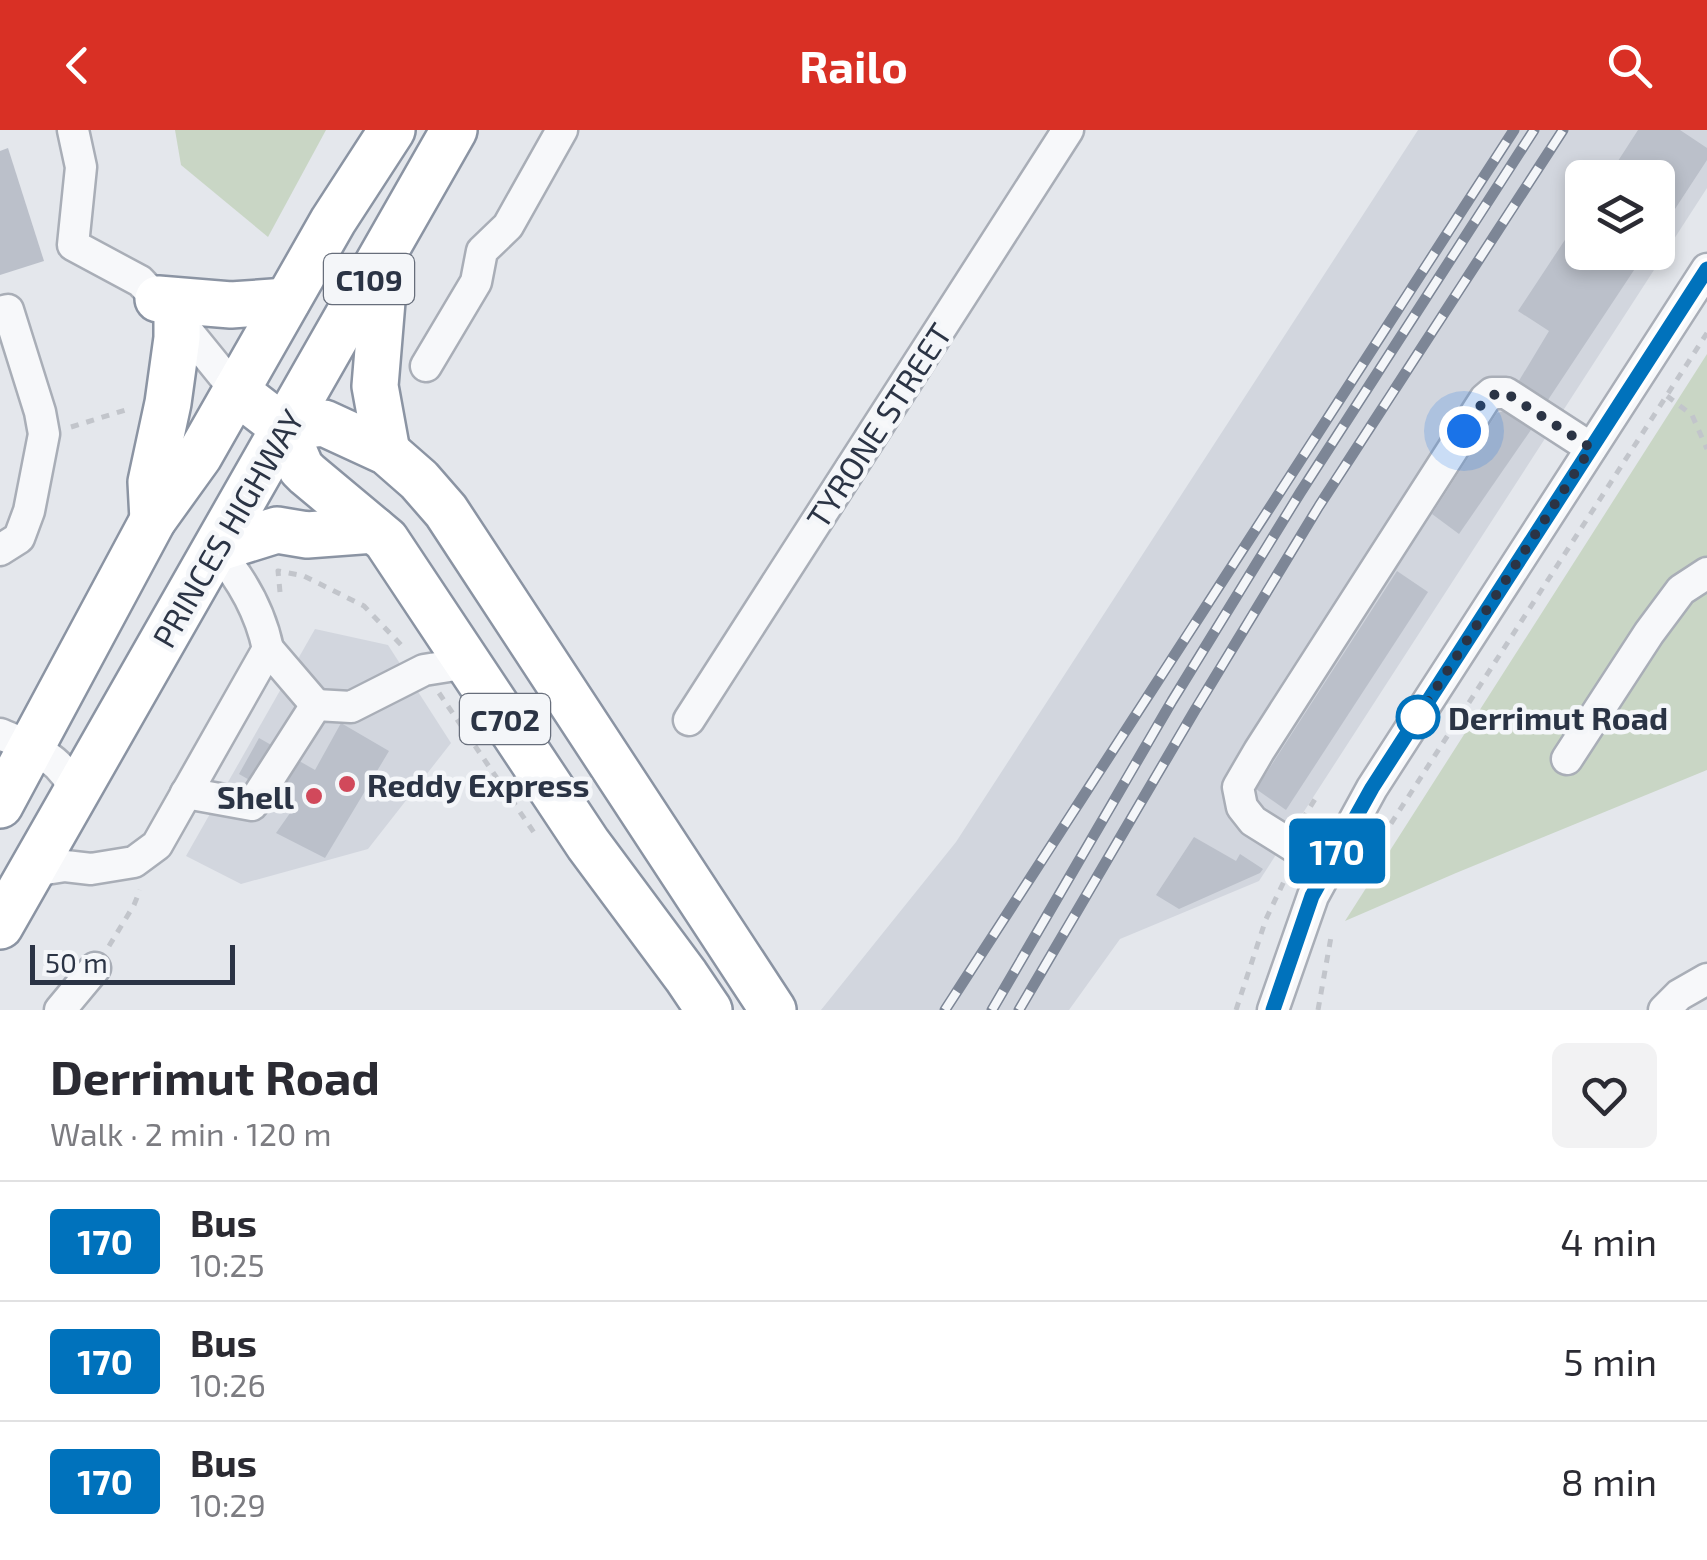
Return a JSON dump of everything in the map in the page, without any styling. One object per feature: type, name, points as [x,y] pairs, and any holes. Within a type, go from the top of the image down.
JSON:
[{"type":"highway","name":"PRINCES HIGHWAY","points":[[0,805],[16,741],[153,520],[199,456],[332,221],[392,130]]},
{"type":"highway","name":"PRINCES HIGHWAY","points":[[0,926],[454,130]]},
{"type":"highway","points":[[386,249],[375,386],[387,452]]},
{"type":"highway","points":[[153,520],[151,482],[177,338],[168,309],[287,301]]},
{"type":"highway","name":"C702","points":[[236,390],[284,428],[301,468],[386,540],[588,844],[709,1010]]},
{"type":"highway","name":"C702","points":[[284,428],[324,423],[387,452],[446,511],[773,1010]]},
{"type":"highway","points":[[216,549],[277,530],[306,534],[374,530]]},
{"type":"street","points":[[73,130],[81,167],[73,245],[140,281],[236,390]]},
{"type":"street","points":[[426,366],[476,282],[482,251],[508,226],[562,130]]},
{"type":"street","name":"TYRONE STREET","points":[[689,720],[1068,130]]},
{"type":"street","points":[[1272,1010],[1312,896],[1342,873],[1372,788],[1707,269]]},
{"type":"street","points":[[0,312],[8,310],[44,434],[29,511],[19,538],[0,550]]},
{"type":"street","points":[[1342,873],[1252,821],[1239,799],[1238,787],[1485,399],[1506,393],[1591,448]]},
{"type":"street","points":[[216,549],[238,575],[264,629],[268,649],[316,705],[350,706],[424,670],[468,662]]},
{"type":"street","points":[[1567,759],[1649,633],[1682,590],[1707,573]]},
{"type":"street","points":[[33,871],[65,866],[91,869],[134,862],[157,845],[268,649]]},
{"type":"street","points":[[186,793],[252,805],[316,705]]},
{"type":"street","points":[[16,741],[59,765],[76,796]]},
{"type":"street","points":[[62,1008],[95,968]]},
{"type":"street","points":[[1664,1010],[1707,979]]},
{"type":"path","points":[[1342,873],[1707,333]]},
{"type":"path","points":[[1667,396],[1692,414],[1707,449]]},
{"type":"path","points":[[44,434],[133,408]]},
{"type":"path","points":[[278,571],[304,576],[364,606],[424,670]]},
{"type":"path","points":[[1236,1010],[1266,920],[1288,873],[1292,836],[1317,796]]},
{"type":"path","points":[[95,968],[134,905],[157,845]]},
{"type":"path","points":[[1318,1010],[1335,922]]},
{"type":"shaded area","points":[[1418,130],[1707,130],[1707,188],[1675,238],[1675,160],[1565,160],[1565,270],[1654,270],[1259,881],[1120,939],[1069,1010],[821,1010],[956,842]]},
{"type":"shaded area","name":"Shell","points":[[315,629],[388,645],[451,743],[368,849],[241,884],[186,856]]},
{"type":"green space","points":[[175,130],[326,130],[268,237],[181,165]]},
{"type":"green space","points":[[1707,354],[1707,770],[1345,921]]},
{"type":"building","points":[[1638,130],[1680,130],[1707,148],[1707,160],[1675,209],[1675,160],[1619,160]]},
{"type":"building","points":[[8,148],[44,261],[0,275],[0,151]]},
{"type":"building","points":[[1565,240],[1565,270],[1634,270],[1544,406],[1514,389],[1549,331],[1518,311]]},
{"type":"building","points":[[1511,409],[1535,424],[1459,534],[1432,514],[1497,413]]},
{"type":"building","points":[[1397,571],[1428,592],[1286,810],[1256,789]]},
{"type":"building","points":[[341,723],[389,751],[325,858],[276,833],[295,806],[239,774],[259,738],[315,770]]},
{"type":"building","points":[[1194,837],[1236,861],[1240,854],[1263,869],[1179,909],[1156,895]]},
{"type":"railway","points":[[945,1010],[1514,130]]},
{"type":"railway","points":[[992,1010],[1172,701],[1300,493],[1534,130]]},
{"type":"railway","points":[[1019,1010],[1319,506],[1563,130]]},
{"type":"bus line","name":"170","points":[[1273,1010],[1312,896],[1372,788],[1707,269]]},
{"type":"place","name":"Derrimut Road","points":[[1418,717]]},
{"type":"place","name":"Reddy Express","points":[[347,784]]},
{"type":"place","name":"Shell","points":[[314,796]]},
{"type":"route","points":[[1418,717],[1413,724],[1591,448],[1500,392],[1485,399],[1464,431]]}]
